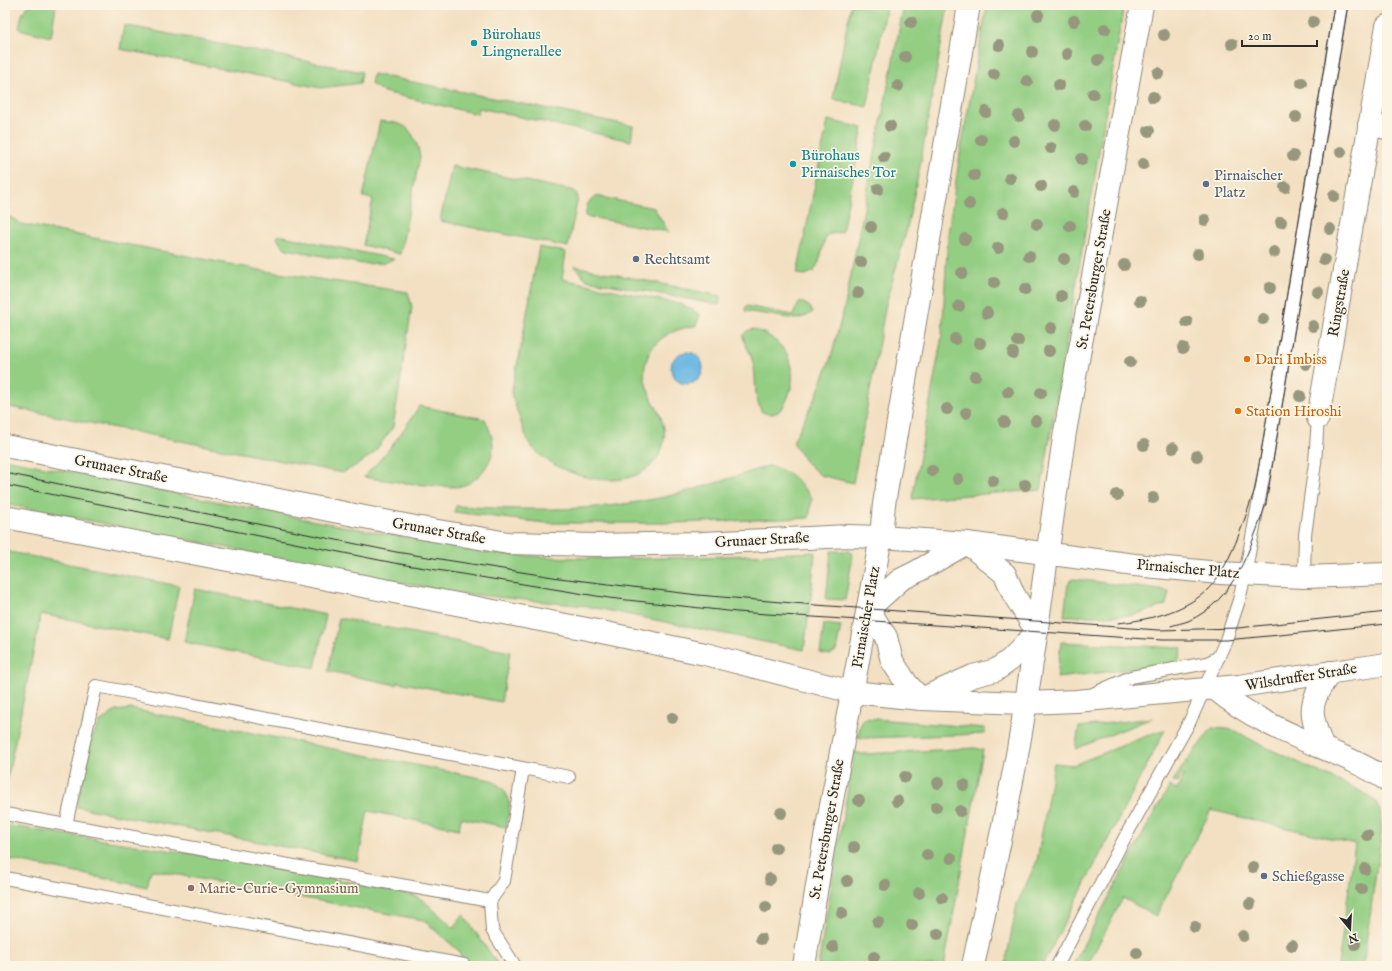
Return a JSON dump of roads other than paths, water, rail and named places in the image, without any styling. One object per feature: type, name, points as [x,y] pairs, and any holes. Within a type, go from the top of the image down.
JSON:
[{"type":"main road","points":[[881,537],[884,504],[969,5]]},
{"type":"main road","name":"St. Petersburger Straße","points":[[1047,553],[1065,432],[1142,5]]},
{"type":"main road","name":"Ringstraße","points":[[1318,418],[1378,127],[1387,26]]},
{"type":"main road","name":"Grunaer Straße","points":[[5,446],[414,528],[508,543],[595,546],[703,543],[848,536],[881,537]]},
{"type":"main road","points":[[5,517],[592,630],[704,654],[852,692],[921,699],[1026,703],[1076,701],[1209,689],[1267,723],[1351,760],[1387,780]]},
{"type":"main road","name":"Pirnaischer Platz","points":[[852,692],[881,537],[967,543],[1134,565],[1304,577]]},
{"type":"main road","points":[[921,699],[907,684],[892,661],[886,637],[868,609],[900,580],[967,543],[1005,574],[1014,595],[1037,632]]},
{"type":"main road","points":[[973,966],[1026,703],[1047,553]]},
{"type":"main road","points":[[1304,577],[1387,574]]},
{"type":"main road","points":[[921,699],[973,676],[996,670],[1010,660],[1037,632]]},
{"type":"main road","name":"Wilsdruffer Straße","points":[[1209,689],[1387,664]]},
{"type":"main road","points":[[1323,748],[1314,726],[1312,706],[1318,689],[1331,672]]},
{"type":"main road","name":"St. Petersburger Straße","points":[[804,966],[822,856],[852,692]]},
{"type":"lane","points":[[1057,966],[1124,839],[1209,689],[1230,628],[1245,574],[1267,457],[1341,5]]},
{"type":"lane","name":"Ringstraße","points":[[1304,577],[1305,535],[1316,463],[1318,418]]},
{"type":"lane","points":[[1076,701],[1131,677],[1207,663],[1219,657]]},
{"type":"lane","points":[[66,825],[96,686],[569,777]]},
{"type":"lane","points":[[515,966],[492,930],[490,901],[504,881],[523,769]]},
{"type":"lane","points":[[5,814],[490,901]]},
{"type":"lane","points":[[5,878],[464,964]]},
{"type":"water","points":[[684,352],[690,352],[700,359],[703,368],[702,374],[696,381],[690,384],[684,384],[674,377],[671,371],[671,365],[678,355]]},
{"type":"tram line","points":[[1118,623],[1141,620],[1165,614],[1187,604],[1206,591],[1215,582],[1229,557],[1246,515],[1255,489],[1334,5]]},
{"type":"tram line","points":[[1171,626],[1188,621],[1204,612],[1218,600],[1229,587],[1239,572],[1247,555],[1266,504],[1348,5]]},
{"type":"tram line","points":[[5,473],[396,552],[559,578],[698,595],[1158,630],[1238,628],[1387,612]]},
{"type":"tram line","points":[[5,485],[394,563],[609,598],[737,612],[1162,640],[1226,640],[1387,624]]},
{"type":"place","name":"Bürohaus Lingnerallee","points":[[474,43]]},
{"type":"place","name":"Bürohaus Pirnaisches Tor","points":[[793,164]]},
{"type":"place","name":"Pirnaischer Platz","points":[[1206,184]]},
{"type":"place","name":"Rechtsamt","points":[[636,259]]},
{"type":"place","name":"Dari Imbiss","points":[[1247,359]]},
{"type":"place","name":"Station Hiroshi","points":[[1238,411]]},
{"type":"place","name":"Schießgasse","points":[[1264,876]]},
{"type":"place","name":"Marie-Curie-Gymnasium","points":[[191,888]]}]
